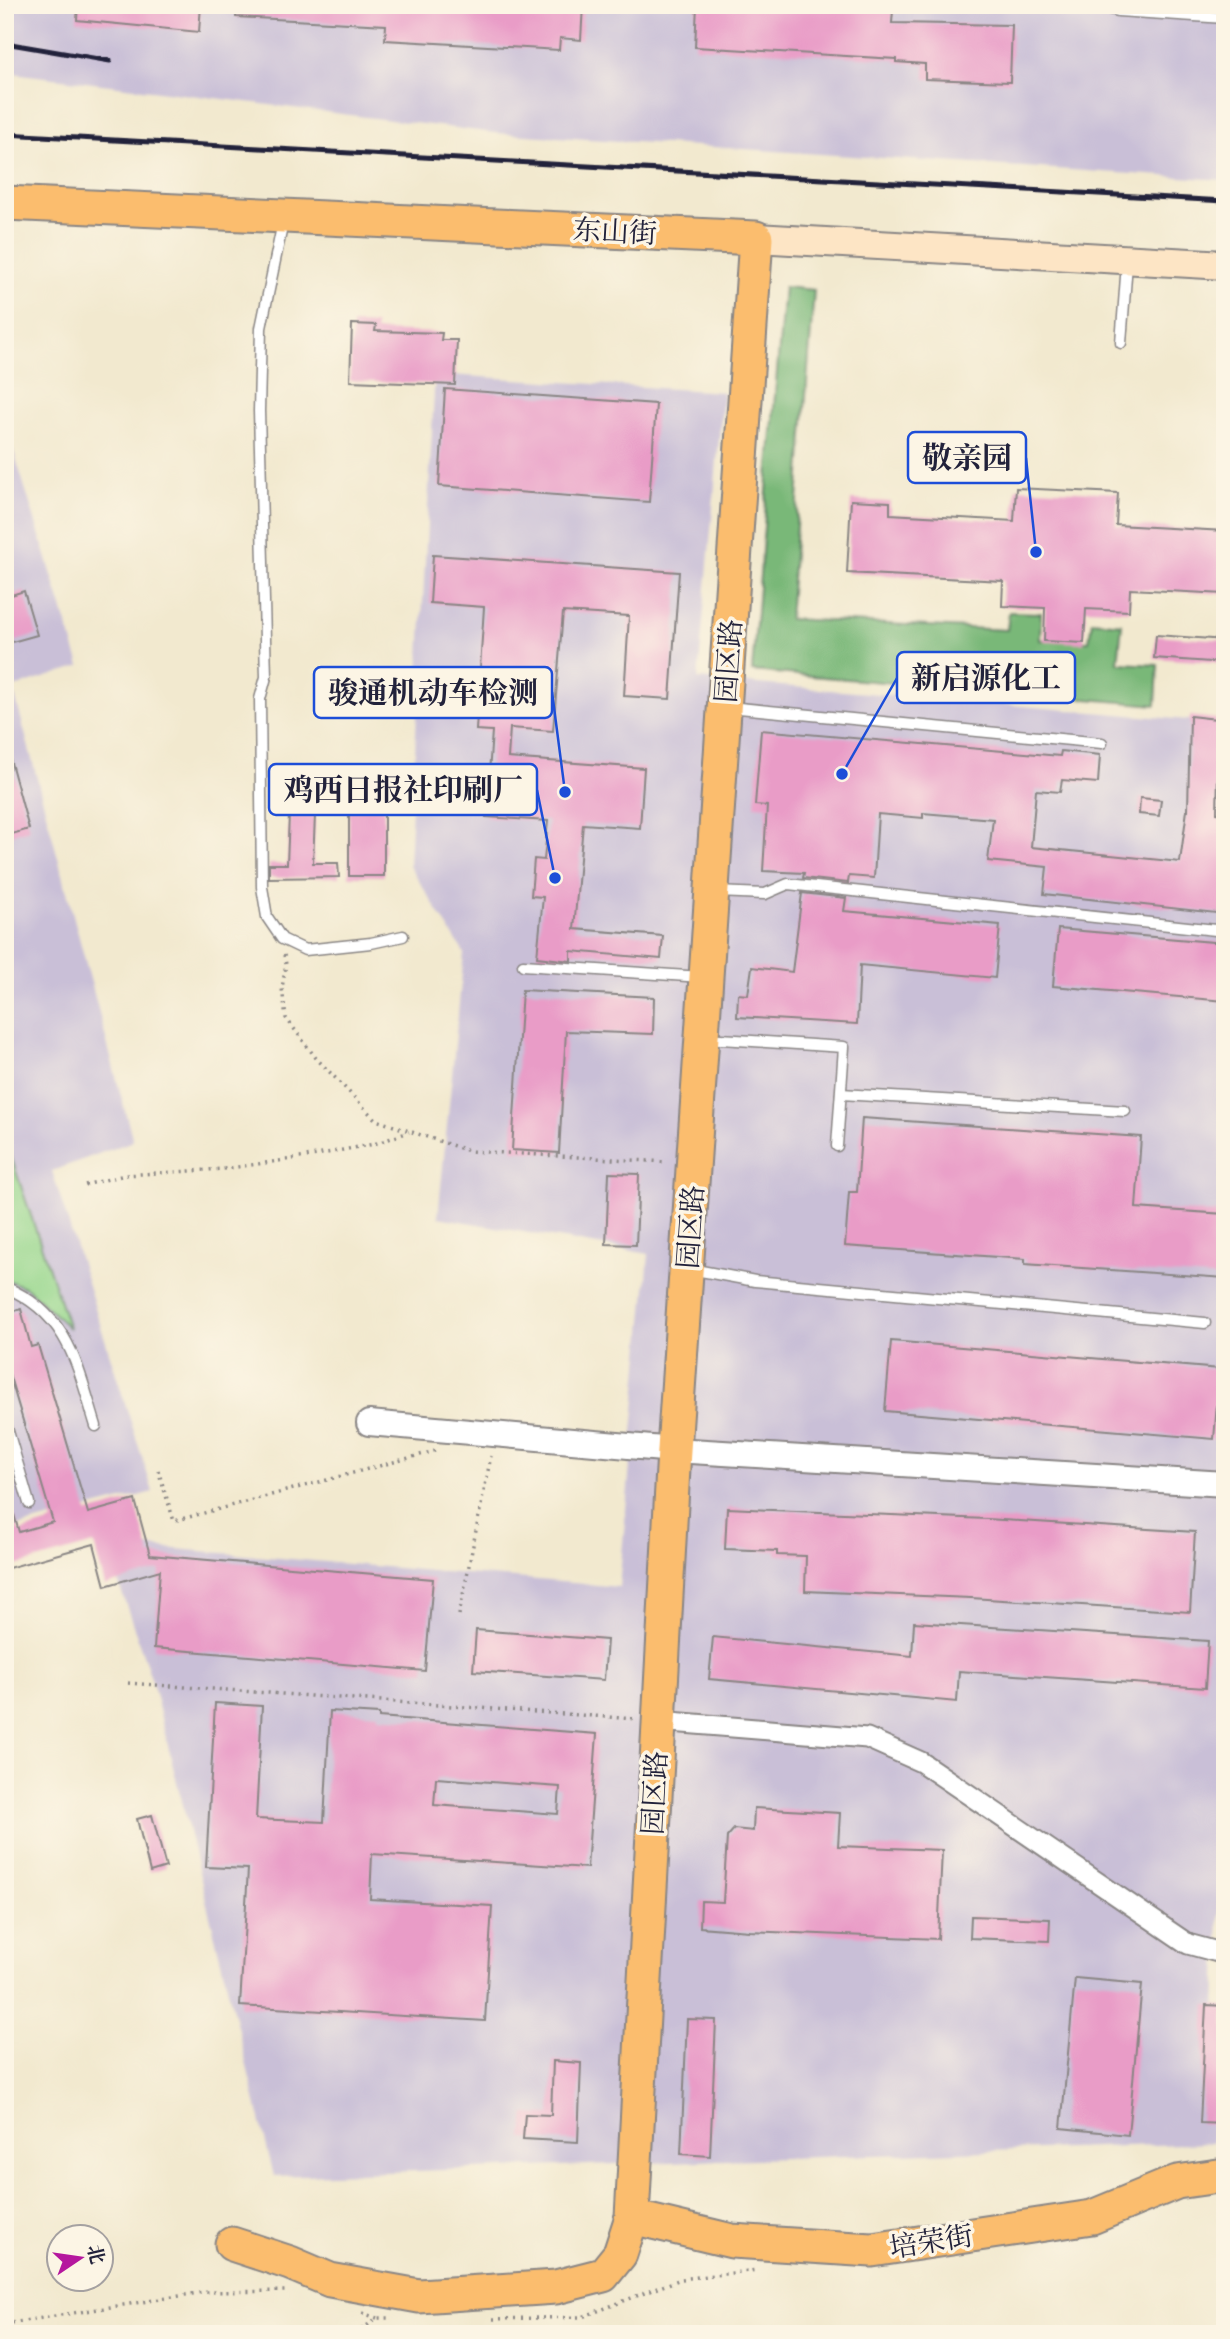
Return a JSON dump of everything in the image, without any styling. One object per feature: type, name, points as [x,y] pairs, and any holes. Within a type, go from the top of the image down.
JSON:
[{"type":"highway","name":"东山街","points":[[5,203],[756,237]]},
{"type":"highway","name":"园区路","points":[[232,2244],[290,2263],[330,2280],[419,2296],[556,2287],[603,2275],[620,2255],[632,2217],[674,1450],[756,237]]},
{"type":"highway","name":"培荣街","points":[[632,2217],[732,2241],[872,2250],[1092,2217],[1177,2182],[1225,2175]]},
{"type":"main road","name":"东山街","points":[[756,237],[1225,265]]},
{"type":"street","points":[[369,1423],[674,1450],[1225,1484]]},
{"type":"street","points":[[658,1721],[867,1738],[921,1762],[1188,1944],[1225,1954]]},
{"type":"lane","points":[[1094,5],[1118,11],[1225,18]]},
{"type":"lane","points":[[284,216],[261,328],[259,411],[266,677],[260,699],[262,887],[267,917],[282,939],[304,950],[371,943],[403,936]]},
{"type":"lane","points":[[1121,344],[1127,259]]},
{"type":"lane","points":[[725,707],[1102,743]]},
{"type":"lane","points":[[712,891],[765,894],[788,884],[1225,930]]},
{"type":"lane","points":[[523,965],[706,978]]},
{"type":"lane","points":[[702,1038],[844,1047],[837,1146]]},
{"type":"lane","points":[[841,1094],[1125,1111]]},
{"type":"lane","points":[[687,1268],[755,1281],[1205,1323]]},
{"type":"lane","points":[[5,1287],[28,1296],[46,1313],[74,1353],[96,1426]]},
{"type":"lane","points":[[5,1421],[29,1503]]},
{"type":"path","points":[[282,939],[286,964],[282,988],[286,1018],[316,1058],[376,1120],[469,1151],[694,1162]]},
{"type":"path","points":[[85,1185],[125,1175],[223,1169],[306,1157],[374,1144],[411,1132]]},
{"type":"path","points":[[459,1615],[495,1434]]},
{"type":"path","points":[[158,1470],[174,1521],[442,1449]]},
{"type":"path","points":[[128,1683],[658,1721]]},
{"type":"path","points":[[5,2324],[204,2292],[298,2290]]},
{"type":"path","points":[[354,2310],[376,2318]]},
{"type":"shaded area","points":[[5,5],[1225,5],[1225,180],[495,133],[5,72]]},
{"type":"shaded area","points":[[435,374],[723,392],[698,679],[1225,723],[1225,1716],[1212,2143],[274,2176],[152,1681],[105,1543],[619,1587],[649,1254],[438,1217],[464,953],[409,865]]},
{"type":"shaded area","points":[[5,423],[80,666],[13,688],[133,1141],[52,1171],[153,1492],[5,1530]]},
{"type":"green space","points":[[784,287],[814,290],[789,619],[1007,630],[1009,612],[1041,613],[1040,640],[1089,641],[1092,621],[1122,624],[1118,663],[1158,665],[1156,705],[752,671]]},
{"type":"green space","points":[[5,1139],[69,1328],[27,1288],[5,1279]]},
{"type":"building","points":[[78,5],[201,5],[199,32],[77,20]]},
{"type":"building","points":[[236,5],[583,5],[581,40],[560,38],[559,50],[385,40],[386,25],[236,17]]},
{"type":"building","points":[[697,5],[800,5],[893,10],[892,23],[1012,25],[1010,82],[925,79],[925,64],[896,62],[896,59],[695,47]]},
{"type":"building","points":[[352,324],[376,325],[375,331],[442,333],[441,340],[457,340],[455,385],[350,381]]},
{"type":"building","points":[[445,389],[656,404],[649,502],[439,486]]},
{"type":"building","points":[[1016,488],[1118,493],[1116,525],[1225,531],[1225,594],[1130,589],[1129,611],[1086,609],[1084,643],[1044,641],[1045,608],[1002,606],[1003,581],[847,573],[851,500],[890,502],[890,514],[1014,521]]},
{"type":"building","points":[[433,555],[679,572],[670,699],[624,696],[629,616],[563,612],[553,731],[510,728],[508,758],[644,768],[640,828],[583,824],[574,929],[663,936],[661,959],[571,951],[571,961],[537,957],[543,897],[531,896],[534,859],[544,860],[548,821],[486,817],[492,731],[476,730],[484,607],[430,603]]},
{"type":"building","points":[[24,591],[37,635],[5,644],[5,597]]},
{"type":"building","points":[[1156,635],[1225,640],[1225,663],[1154,658]]},
{"type":"building","points":[[1190,716],[1225,720],[1225,734],[1219,734],[1217,813],[1225,814],[1225,914],[1044,894],[1047,867],[988,861],[993,819],[923,813],[923,818],[878,814],[874,878],[849,876],[848,883],[803,878],[804,873],[763,871],[767,806],[755,805],[761,730],[1060,756],[1061,751],[1100,755],[1098,783],[1062,780],[1060,792],[1036,790],[1031,847],[1180,862],[1188,810]]},
{"type":"building","points":[[10,759],[29,829],[5,836],[5,760]]},
{"type":"building","points":[[290,790],[316,791],[313,863],[338,863],[339,877],[269,878],[269,864],[287,864]]},
{"type":"building","points":[[349,791],[384,792],[384,876],[349,876]]},
{"type":"building","points":[[1140,798],[1161,800],[1159,816],[1139,814]]},
{"type":"building","points":[[802,893],[846,898],[844,911],[1000,925],[995,978],[860,965],[857,1024],[737,1017],[738,994],[748,995],[752,967],[792,972]]},
{"type":"building","points":[[1058,929],[1225,943],[1225,1001],[1053,986]]},
{"type":"building","points":[[522,990],[654,997],[653,1034],[566,1031],[559,1153],[512,1150]]},
{"type":"building","points":[[862,1118],[1141,1137],[1136,1208],[1225,1214],[1225,1278],[1025,1264],[1025,1259],[845,1246],[849,1192],[857,1192]]},
{"type":"building","points":[[609,1173],[639,1174],[636,1245],[606,1244]]},
{"type":"building","points":[[21,1309],[31,1347],[38,1345],[88,1513],[135,1500],[150,1555],[433,1579],[425,1671],[154,1648],[160,1570],[105,1586],[94,1544],[5,1569],[5,1498],[9,1497],[19,1532],[53,1522],[5,1360],[5,1314]]},
{"type":"building","points":[[891,1341],[1220,1369],[1214,1439],[885,1411]]},
{"type":"building","points":[[727,1508],[987,1519],[1195,1532],[1190,1612],[805,1591],[806,1556],[777,1555],[777,1551],[725,1549]]},
{"type":"building","points":[[914,1622],[1208,1641],[1205,1688],[959,1671],[957,1702],[709,1679],[713,1637],[912,1656]]},
{"type":"building","points":[[476,1630],[607,1640],[604,1680],[473,1671]]},
{"type":"building","points":[[215,1703],[262,1706],[256,1819],[324,1822],[330,1711],[597,1734],[587,1868],[372,1854],[370,1899],[492,1906],[485,2021],[240,2006],[248,1869],[206,1867]],"holes":[[[436,1778],[560,1787],[558,1814],[434,1805]]]},
{"type":"building","points":[[754,1808],[840,1813],[838,1846],[942,1850],[938,1939],[700,1927],[701,1901],[723,1902],[727,1837],[734,1829],[753,1831]]},
{"type":"building","points":[[152,1815],[166,1867],[150,1872],[137,1819]]},
{"type":"building","points":[[971,1916],[1050,1919],[1049,1941],[970,1938]]},
{"type":"building","points":[[1075,1978],[1142,1984],[1128,2135],[1061,2128]]},
{"type":"building","points":[[1206,2005],[1225,2006],[1225,2124],[1200,2123]]},
{"type":"building","points":[[687,2019],[716,2020],[710,2156],[681,2154]]},
{"type":"building","points":[[553,2061],[581,2063],[578,2142],[523,2139],[525,2114],[551,2115]]},
{"type":"railway","points":[[5,43],[110,61]]},
{"type":"railway","points":[[5,134],[1225,201]]},
{"type":"place","name":"敬亲园","points":[[1036,552]]},
{"type":"place","name":"新启源化工","points":[[842,774]]},
{"type":"place","name":"骏通机动车检测","points":[[565,792]]},
{"type":"place","name":"鸡西日报社印刷厂","points":[[555,878]]}]
